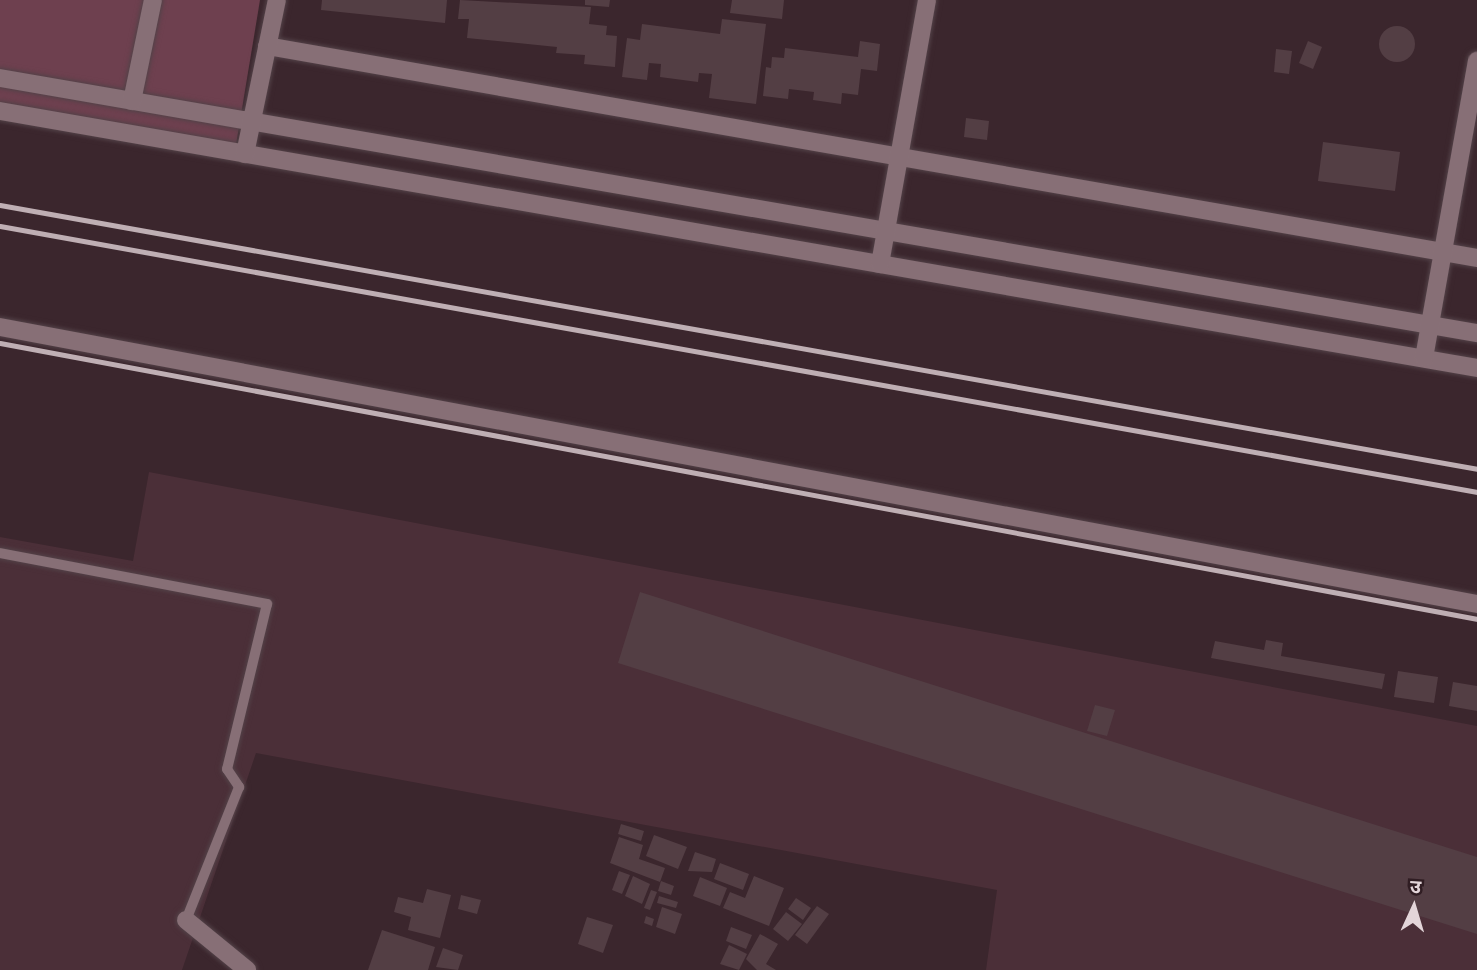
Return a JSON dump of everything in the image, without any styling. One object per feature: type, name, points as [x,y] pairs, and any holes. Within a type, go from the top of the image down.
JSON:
[{"type":"street","points":[[132,101],[153,0]]},
{"type":"street","points":[[244,154],[277,0]]},
{"type":"street","points":[[880,264],[927,0]]},
{"type":"street","points":[[267,46],[1477,258]]},
{"type":"street","points":[[1424,358],[1477,61]]},
{"type":"street","points":[[0,78],[1477,333]]},
{"type":"street","points":[[0,111],[1477,368]]},
{"type":"street","points":[[0,327],[1477,604]]},
{"type":"street","points":[[186,920],[247,970]]},
{"type":"lane","points":[[0,553],[267,604],[227,769],[239,787],[186,920]]},
{"type":"shaded area","points":[[0,0],[260,0],[235,151],[0,110]]},
{"type":"shaded area","points":[[149,472],[1477,726],[1477,970],[986,970],[997,890],[256,753],[182,970],[0,970],[0,537],[133,561]]},
{"type":"building","points":[[322,0],[447,0],[445,23],[321,10]]},
{"type":"building","points":[[460,0],[591,7],[589,24],[607,26],[606,35],[617,36],[615,67],[584,64],[585,55],[556,53],[557,47],[467,38],[469,19],[458,19]]},
{"type":"building","points":[[585,0],[610,0],[609,7],[585,5]]},
{"type":"building","points":[[732,0],[784,0],[782,19],[730,13]]},
{"type":"building","points":[[722,19],[766,24],[756,104],[709,98],[712,74],[699,73],[698,82],[660,77],[661,64],[649,63],[647,80],[622,77],[627,38],[640,40],[642,24],[720,34]]},
{"type":"building","points":[[1397,26],[1410,31],[1415,44],[1410,57],[1397,62],[1384,57],[1379,44],[1384,31]]},
{"type":"building","points":[[860,41],[880,44],[877,71],[861,69],[858,95],[842,93],[841,104],[813,100],[814,92],[789,89],[788,99],[763,96],[766,67],[771,68],[772,57],[784,58],[785,48],[858,57]]},
{"type":"building","points":[[1308,41],[1322,47],[1313,69],[1299,63]]},
{"type":"building","points":[[1276,49],[1292,51],[1289,74],[1274,72]]},
{"type":"building","points":[[966,118],[989,121],[987,140],[964,137]]},
{"type":"building","points":[[1323,142],[1400,152],[1395,191],[1318,181]]},
{"type":"building","points":[[640,592],[1477,857],[1477,934],[618,663]]},
{"type":"building","points":[[1266,640],[1283,643],[1281,656],[1385,674],[1382,689],[1211,658],[1215,641],[1264,650]]},
{"type":"building","points":[[1398,671],[1438,677],[1434,703],[1394,697]]},
{"type":"building","points":[[1453,682],[1477,686],[1477,711],[1449,706]]},
{"type":"building","points":[[1095,705],[1115,710],[1107,736],[1087,731]]},
{"type":"building","points":[[621,824],[644,831],[641,841],[618,834]]},
{"type":"building","points":[[654,835],[687,847],[678,869],[646,856]]},
{"type":"building","points":[[619,837],[643,845],[639,859],[665,868],[660,882],[610,863]]},
{"type":"building","points":[[695,852],[716,859],[712,872],[688,871]]},
{"type":"building","points":[[720,863],[749,874],[743,890],[714,879]]},
{"type":"building","points":[[619,871],[630,875],[622,894],[612,890]]},
{"type":"building","points":[[633,876],[650,884],[642,904],[625,896]]},
{"type":"building","points":[[754,876],[784,888],[769,926],[723,908],[730,892],[745,898]]},
{"type":"building","points":[[700,877],[727,888],[720,906],[693,896]]},
{"type":"building","points":[[661,881],[674,886],[671,895],[658,891]]},
{"type":"building","points":[[427,889],[451,895],[440,938],[408,930],[411,917],[394,912],[398,897],[423,903]]},
{"type":"building","points":[[651,890],[657,892],[650,910],[644,908]]},
{"type":"building","points":[[461,895],[481,900],[477,914],[458,909]]},
{"type":"building","points":[[659,896],[678,902],[676,908],[657,903]]},
{"type":"building","points":[[796,898],[811,908],[803,920],[788,909]]},
{"type":"building","points":[[817,906],[829,914],[807,944],[795,935]]},
{"type":"building","points":[[662,907],[682,914],[675,934],[656,927]]},
{"type":"building","points":[[786,912],[802,924],[788,941],[773,929]]},
{"type":"building","points":[[646,916],[654,919],[652,926],[644,923]]},
{"type":"building","points":[[587,917],[613,925],[603,953],[578,944]]},
{"type":"building","points":[[731,927],[752,935],[746,949],[726,941]]},
{"type":"building","points":[[382,930],[435,947],[428,970],[368,970]]},
{"type":"building","points":[[760,934],[778,944],[766,964],[776,970],[757,970],[746,959]]},
{"type":"building","points":[[729,945],[747,954],[739,970],[720,964]]},
{"type":"building","points":[[443,948],[463,955],[458,970],[436,967]]},
{"type":"railway","points":[[0,205],[1477,469]]},
{"type":"railway","points":[[0,226],[1477,492]]},
{"type":"railway","points":[[0,343],[1477,619]]}]
